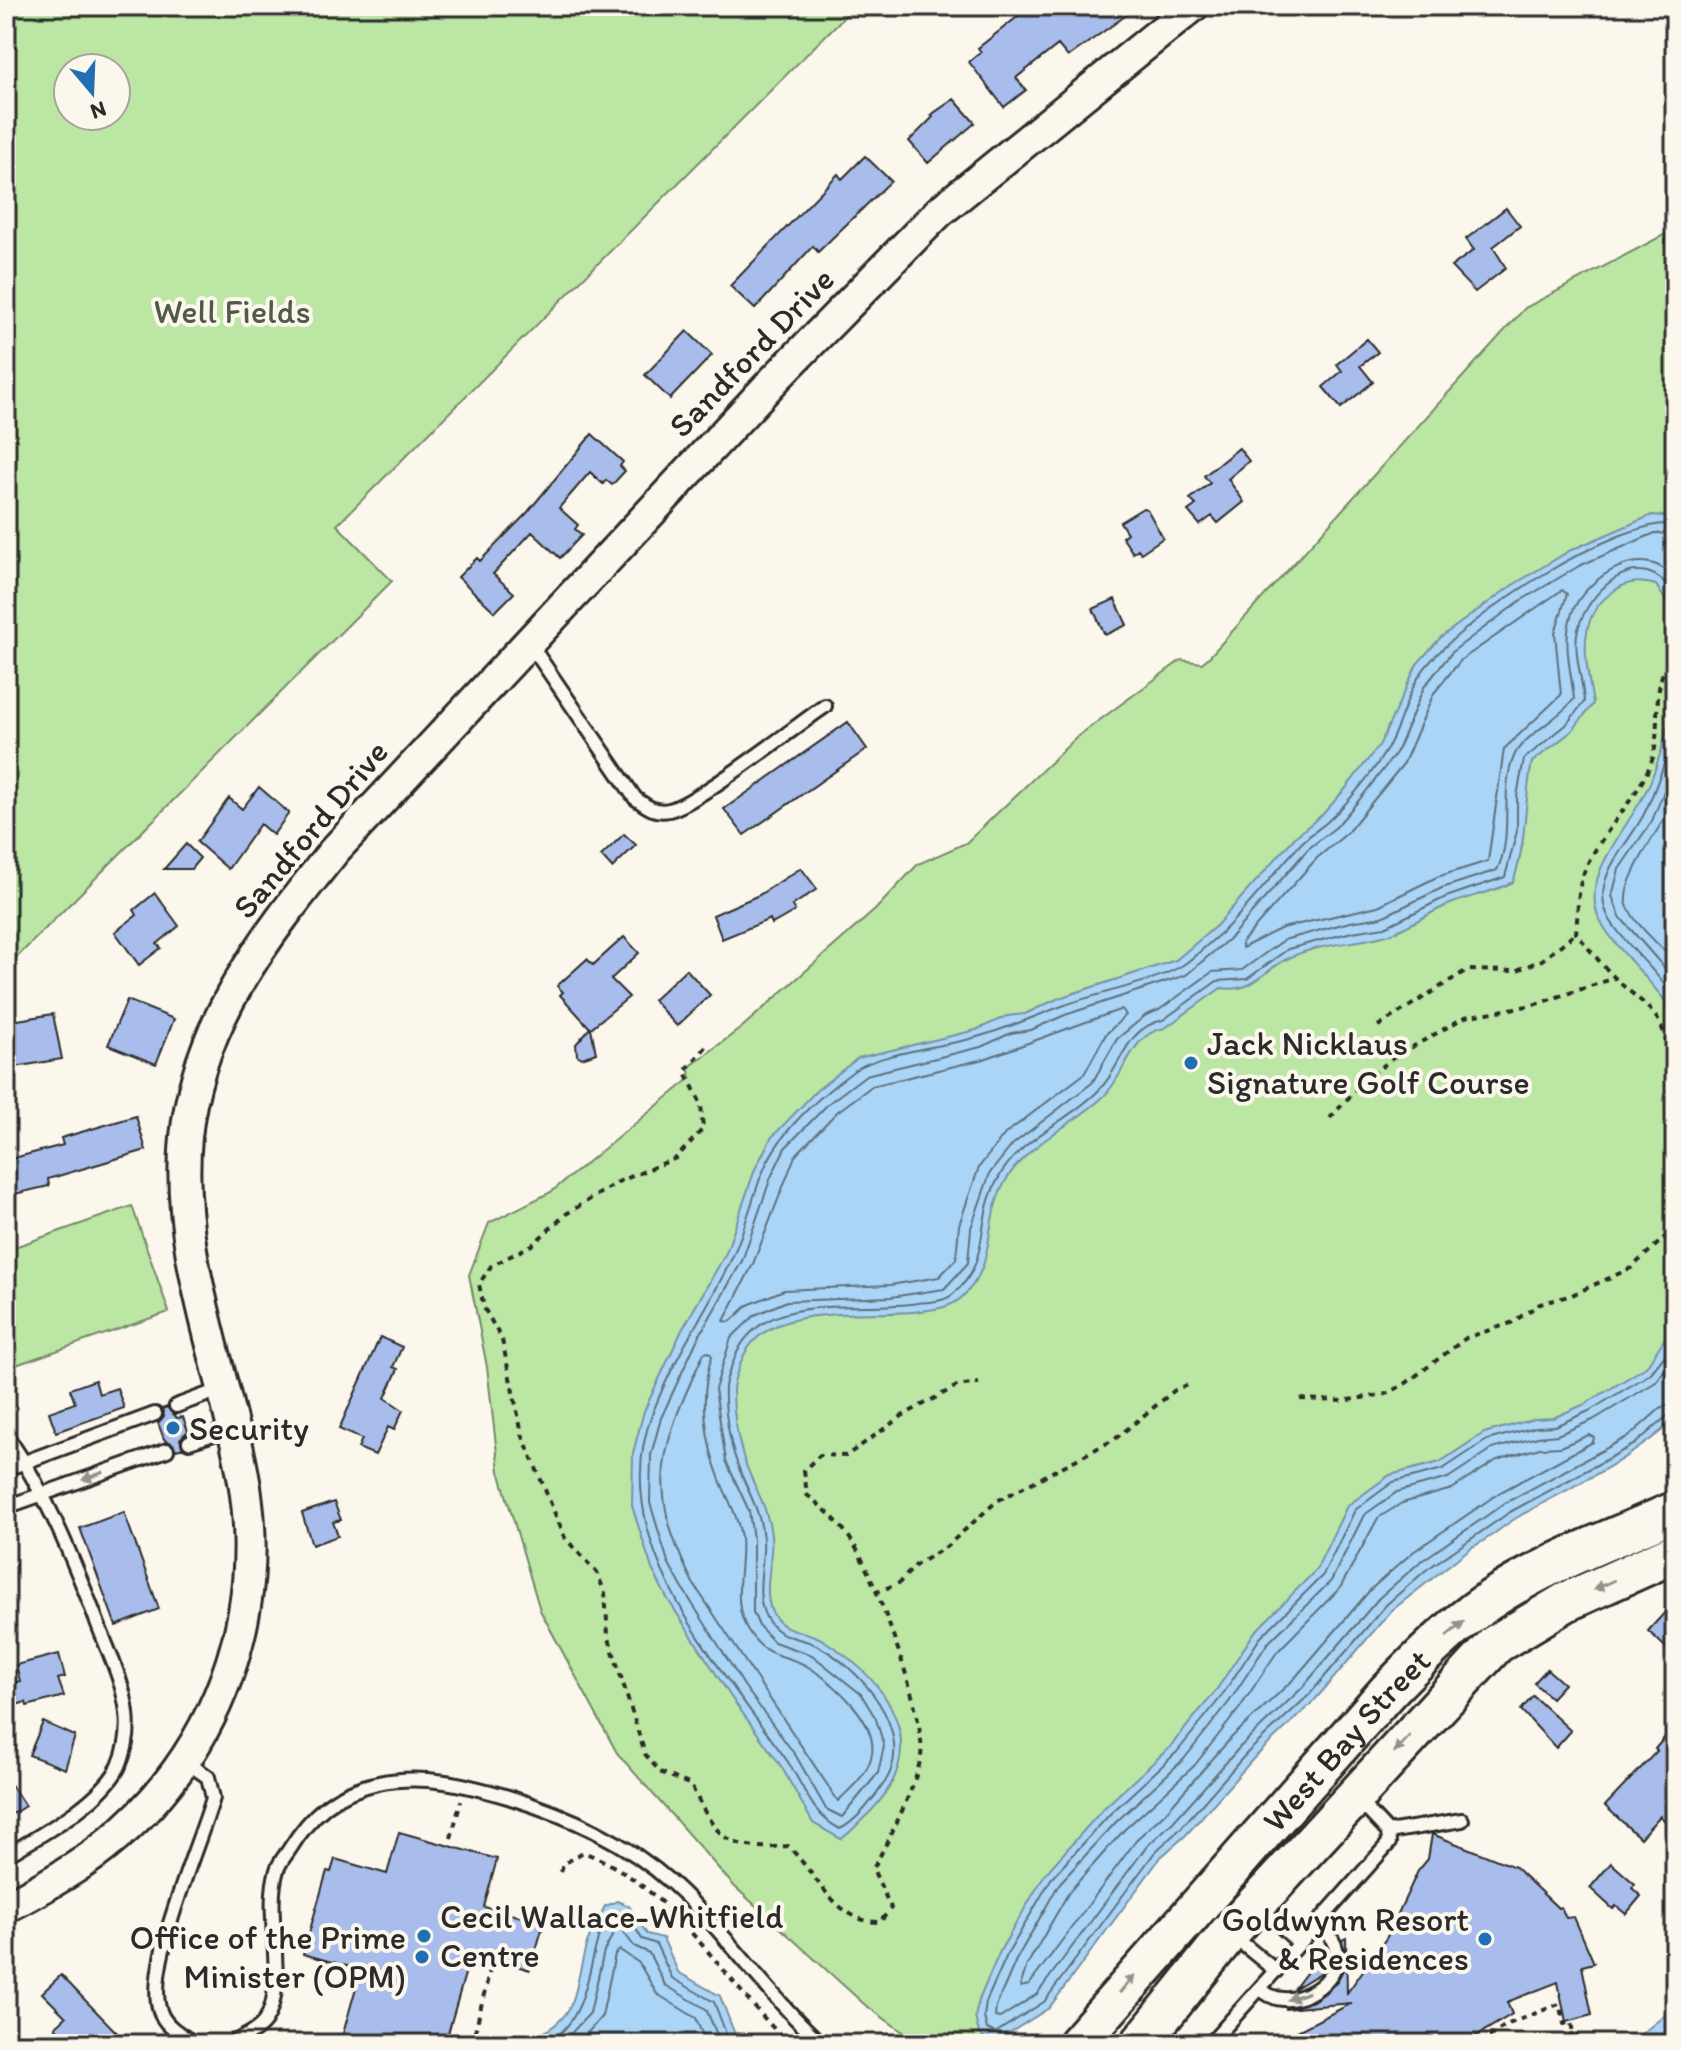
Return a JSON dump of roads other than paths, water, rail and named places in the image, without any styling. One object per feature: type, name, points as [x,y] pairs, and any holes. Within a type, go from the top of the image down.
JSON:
[{"type":"main road","name":"West Bay Street","points":[[1077,2044],[1377,1702],[1430,1649],[1487,1602],[1545,1569],[1675,1511]]},
{"type":"main road","name":"West Bay Street","points":[[1140,2044],[1229,1933],[1496,1644],[1566,1602],[1675,1553]]},
{"type":"street","name":"Sandford Drive","points":[[6,1907],[104,1848],[154,1801],[185,1761],[213,1716],[227,1682],[246,1609],[249,1516],[233,1428],[191,1255],[184,1181],[191,1106],[214,1028],[230,993],[260,947],[334,851],[776,378],[939,212],[1193,6]]},
{"type":"lane","points":[[528,641],[635,798],[652,810],[671,810],[825,706]]},
{"type":"lane","points":[[176,1406],[223,1389]]},
{"type":"lane","points":[[6,1469],[155,1414]]},
{"type":"lane","points":[[189,1442],[233,1428]]},
{"type":"lane","points":[[6,1435],[25,1462],[42,1495],[114,1665],[127,1711],[126,1739],[119,1767],[95,1795],[6,1856]]},
{"type":"lane","points":[[6,1507],[167,1450]]},
{"type":"lane","points":[[185,1761],[208,1777],[213,1798],[164,1946],[157,1992],[160,2012],[171,2028],[195,2044]]},
{"type":"lane","points":[[230,2044],[256,2030],[266,2019],[273,1985],[271,1919],[277,1870],[304,1825],[326,1803],[361,1787],[398,1779],[434,1778],[553,1811],[612,1838],[673,1884],[822,2044]]},
{"type":"lane","points":[[1210,2044],[1389,1843],[1388,1832],[1354,1796]]},
{"type":"lane","points":[[1388,1832],[1462,1820]]},
{"type":"lane","points":[[1256,1903],[1299,1943]]},
{"type":"lane","points":[[1260,1988],[1268,1997],[1281,2001],[1302,1998],[1321,1983],[1334,1968],[1337,1955],[1330,1935],[1318,1922]]},
{"type":"lane","points":[[1229,1933],[1276,1971]]},
{"type":"water","points":[[1652,515],[1675,517],[1675,615],[1656,585],[1643,582],[1621,586],[1599,605],[1591,617],[1587,630],[1586,659],[1593,704],[1572,731],[1532,762],[1521,852],[1513,882],[1448,905],[1387,935],[1314,949],[1291,957],[1251,984],[1233,989],[1221,988],[1165,1028],[1143,1038],[1103,1097],[1036,1147],[1013,1170],[997,1200],[980,1273],[960,1299],[942,1308],[921,1311],[794,1320],[771,1328],[753,1342],[741,1362],[733,1390],[743,1456],[769,1523],[769,1604],[782,1624],[823,1640],[868,1676],[885,1697],[896,1719],[901,1742],[898,1766],[887,1790],[851,1831],[841,1839],[813,1823],[781,1766],[731,1697],[667,1598],[652,1569],[632,1506],[633,1453],[644,1411],[682,1330],[726,1253],[755,1169],[771,1138],[817,1090],[858,1058],[976,1030],[1007,1016],[1025,1014],[1059,998],[1176,960],[1217,925],[1296,836],[1323,814],[1346,788],[1380,744],[1417,664],[1441,637],[1511,586],[1571,550]]},
{"type":"water","points":[[1675,678],[1675,1016],[1611,937],[1597,913],[1594,897],[1604,862],[1644,795],[1656,768],[1670,717]]},
{"type":"water","points":[[1675,1334],[1675,1419],[1619,1461],[1518,1517],[1472,1547],[1391,1611],[1314,1701],[1253,1759],[1186,1835],[1161,1857],[1049,2008],[992,2044],[979,2033],[975,2017],[979,2000],[1000,1951],[1045,1874],[1104,1808],[1170,1747],[1215,1692],[1254,1633],[1316,1570],[1347,1506],[1390,1475],[1440,1462],[1484,1433],[1535,1419],[1553,1418],[1585,1404],[1646,1367],[1665,1338]]},
{"type":"water","points":[[617,1901],[629,1906],[647,1934],[663,1938],[678,1972],[720,1996],[734,2032],[748,2044],[521,2044],[540,2035],[564,2016],[575,1994],[590,1936],[605,1906]]},
{"type":"water","points":[[1675,2007],[1675,2044],[1629,2044]]},
{"type":"place","name":"Jack Nicklaus Signature Golf Course","points":[[1191,1063]]},
{"type":"place","name":"Security","points":[[173,1428]]},
{"type":"place","name":"Cecil Wallace-Whitfield Centre","points":[[424,1936]]},
{"type":"place","name":"Goldwynn Resort & Residences","points":[[1485,1939]]},
{"type":"place","name":"Office of the Prime Minister (OPM)","points":[[422,1957]]},
{"type":"park label","name":"Well Fields","points":[[232,311]]}]
